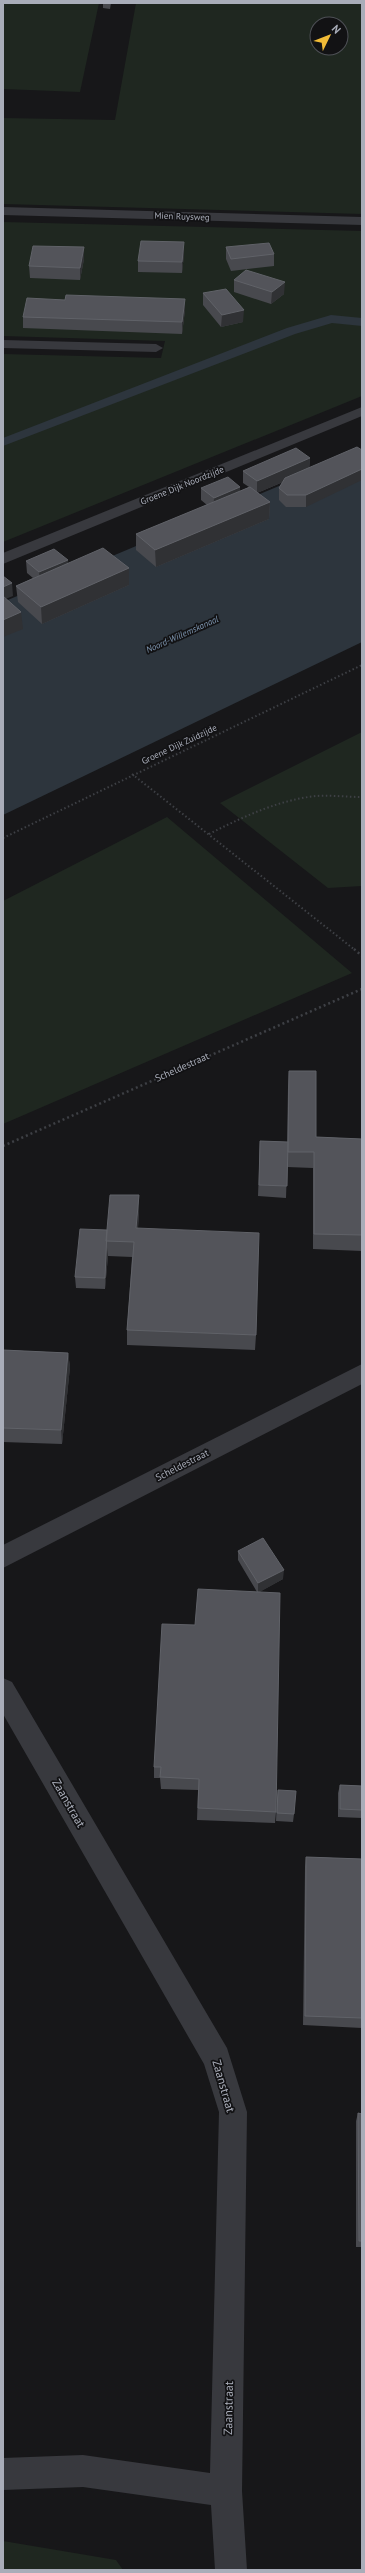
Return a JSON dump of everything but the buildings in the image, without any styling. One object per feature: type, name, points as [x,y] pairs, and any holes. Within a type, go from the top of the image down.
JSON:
[{"type":"street","name":"Mien Ruysweg","points":[[3,211],[362,221]]},
{"type":"street","points":[[3,344],[156,348]]},
{"type":"street","name":"Groene Dijk Noordzijde","points":[[3,559],[362,411]]},
{"type":"street","name":"Scheldestraat","points":[[3,1557],[362,1372]]},
{"type":"street","name":"Zaanstraat","points":[[3,1690],[217,2058],[233,2112],[226,2491],[231,2570]]},
{"type":"street","points":[[3,2474],[83,2471],[226,2491]]},
{"type":"path","name":"Groene Dijk Zuidzijde","points":[[3,838],[132,774],[362,665]]},
{"type":"path","points":[[132,774],[362,956]]},
{"type":"path","points":[[209,834],[273,804],[311,796],[362,797]]},
{"type":"path","name":"Scheldestraat","points":[[3,1146],[362,989]]},
{"type":"shaded area","points":[[3,3],[99,3],[80,92],[3,89]]},
{"type":"shaded area","points":[[136,3],[362,3],[362,214],[3,204],[3,118],[115,120]]},
{"type":"shaded area","points":[[3,222],[362,231],[362,396],[3,542],[3,354],[161,358],[165,341],[3,336]]},
{"type":"shaded area","points":[[362,732],[362,886],[328,888],[220,803]]},
{"type":"shaded area","points":[[167,817],[352,973],[3,1124],[3,901]]},
{"type":"shaded area","points":[[3,2541],[116,2560],[123,2570],[3,2570]]},
{"type":"water","name":"Noord-Willemskanaal","points":[[362,451],[362,642],[3,815],[3,602]]},
{"type":"waterway","points":[[3,442],[291,331],[331,319],[362,322]]}]
